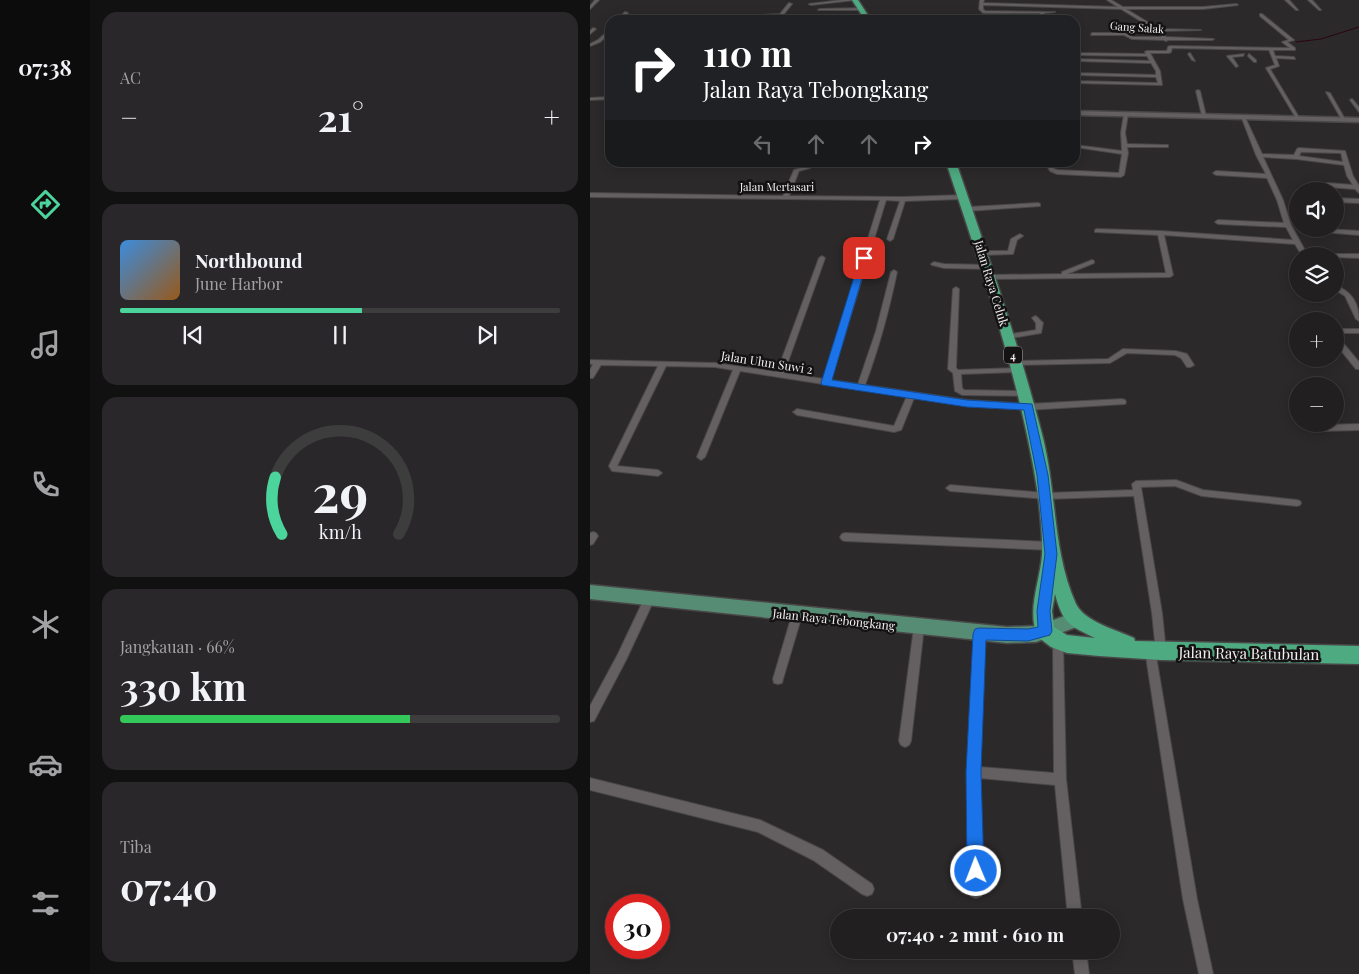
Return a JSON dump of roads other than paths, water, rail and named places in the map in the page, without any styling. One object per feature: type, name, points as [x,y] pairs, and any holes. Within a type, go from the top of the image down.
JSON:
[{"type":"highway","points":[[854,0],[865,15]]},
{"type":"highway","name":"Jalan Raya Celuk","points":[[953,167],[989,272],[1026,400],[1046,496],[1051,550],[1068,607],[1076,620]]},
{"type":"highway","name":"Jalan Raya Celuk","points":[[1051,550],[1044,611],[1051,636]]},
{"type":"highway","name":"Jalan Raya Batubulan","points":[[1076,620],[1107,636],[1150,650]]},
{"type":"highway","name":"Jalan Raya Batubulan","points":[[1051,636],[1067,644],[1150,650],[1359,655]]},
{"type":"main road","name":"Jalan Raya Tebongkang","points":[[590,592],[649,600],[979,634],[1051,636],[1076,620]]},
{"type":"street","points":[[590,8],[597,0]]},
{"type":"street","points":[[811,4],[854,0]]},
{"type":"street","points":[[1048,6],[1059,3],[1058,0]]},
{"type":"street","points":[[1110,0],[1119,8],[1158,30],[1166,38],[1171,51]]},
{"type":"street","points":[[1287,0],[1297,9]]},
{"type":"street","points":[[1310,0],[1320,9]]},
{"type":"street","points":[[1129,13],[983,11],[982,2],[1119,8],[1201,8],[1236,5]]},
{"type":"street","points":[[783,15],[790,4]]},
{"type":"street","points":[[820,10],[861,9]]},
{"type":"street","points":[[1149,55],[1149,51],[1293,49],[1284,42],[1292,40],[1261,15]]},
{"type":"street","points":[[590,33],[594,29]]},
{"type":"street","points":[[1158,30],[1199,30]]},
{"type":"street","name":"Gang Salak","points":[[1092,34],[1212,39]]},
{"type":"street","points":[[590,45],[605,36]]},
{"type":"street","points":[[1236,66],[1230,55],[1255,54],[1257,49]]},
{"type":"street","points":[[1270,50],[1277,66],[1268,68],[1298,118]]},
{"type":"street","points":[[1080,54],[1149,55]]},
{"type":"street","points":[[1182,54],[1199,54]]},
{"type":"street","points":[[1190,54],[1194,60]]},
{"type":"street","points":[[1080,82],[1160,84],[1158,71],[1149,55]]},
{"type":"street","points":[[1250,55],[1255,61]]},
{"type":"street","points":[[1273,57],[1294,58]]},
{"type":"street","points":[[1080,60],[1153,62]]},
{"type":"street","points":[[1080,74],[1158,76]]},
{"type":"street","points":[[1198,91],[1204,116]]},
{"type":"street","points":[[1328,93],[1344,120]]},
{"type":"street","points":[[590,99],[605,98]]},
{"type":"street","points":[[1352,100],[1359,111]]},
{"type":"street","points":[[1080,113],[1359,120]]},
{"type":"street","points":[[1050,167],[1057,172],[1121,175],[1126,153],[1123,133],[1126,114]]},
{"type":"street","points":[[1243,117],[1269,176],[1288,226],[1300,247]]},
{"type":"street","points":[[1124,145],[1166,146]]},
{"type":"street","points":[[1080,147],[1126,153]]},
{"type":"street","points":[[1296,157],[1299,150],[1339,151],[1344,153],[1346,164],[1358,189]]},
{"type":"street","points":[[1259,155],[1296,157],[1346,164]]},
{"type":"street","points":[[786,196],[798,170],[806,169],[807,167]]},
{"type":"street","points":[[1216,173],[1269,176]]},
{"type":"street","points":[[1344,187],[1358,189]]},
{"type":"street","name":"Jalan Mertasari","points":[[590,195],[884,198],[966,203]]},
{"type":"street","points":[[826,383],[884,198]]},
{"type":"street","points":[[890,238],[903,199]]},
{"type":"street","points":[[1344,200],[1359,201]]},
{"type":"street","points":[[966,203],[1038,205]]},
{"type":"street","points":[[1218,222],[1288,226]]},
{"type":"street","points":[[1097,231],[1161,232],[1298,242]]},
{"type":"street","points":[[989,272],[1170,275],[1161,232]]},
{"type":"street","points":[[1344,232],[1359,233]]},
{"type":"street","points":[[983,253],[1011,252],[1014,239],[1020,236]]},
{"type":"street","points":[[1344,256],[1359,256]]},
{"type":"street","points":[[780,374],[822,258]]},
{"type":"street","points":[[934,264],[989,272],[1061,274],[1092,262]]},
{"type":"street","points":[[860,388],[883,326],[894,272]]},
{"type":"street","points":[[956,289],[952,369],[957,372],[1016,366],[1110,361],[1126,351],[1176,353],[1184,356],[1190,365]]},
{"type":"street","points":[[1344,293],[1348,295],[1359,319]]},
{"type":"street","points":[[1014,336],[1039,332],[1040,323],[1035,318]]},
{"type":"street","points":[[1344,331],[1359,331]]},
{"type":"street","points":[[1344,350],[1359,367]]},
{"type":"street","points":[[590,376],[594,362]]},
{"type":"street","name":"Jalan Ulun Suwi 2","points":[[594,362],[692,363],[780,374],[826,383],[967,403],[1026,400],[1122,402]]},
{"type":"street","points":[[658,473],[615,469],[613,466],[663,364]]},
{"type":"street","points":[[702,457],[737,369]]},
{"type":"street","points":[[957,372],[958,389],[962,392],[1026,400]]},
{"type":"street","points":[[797,412],[894,429],[898,428],[901,423],[910,396]]},
{"type":"street","points":[[1344,427],[1359,427]]},
{"type":"street","points":[[1206,974],[1190,899],[1150,650],[1157,613],[1136,493],[1138,483],[1170,483],[1202,493],[1297,503]]},
{"type":"street","points":[[950,488],[1046,496],[1136,493]]},
{"type":"street","points":[[845,537],[1051,550]]},
{"type":"street","points":[[590,717],[622,657],[649,600]]},
{"type":"street","points":[[778,679],[797,615]]},
{"type":"street","points":[[906,741],[919,627]]},
{"type":"street","points":[[976,891],[973,772],[979,634]]},
{"type":"street","points":[[1051,636],[1060,779],[1074,909]]},
{"type":"street","points":[[973,772],[1060,779]]},
{"type":"street","points":[[590,784],[760,826],[818,855],[867,889]]},
{"type":"street","points":[[1080,959],[1082,974]]},
{"type":"waterway","points":[[1296,42],[1321,39],[1359,27]]}]
